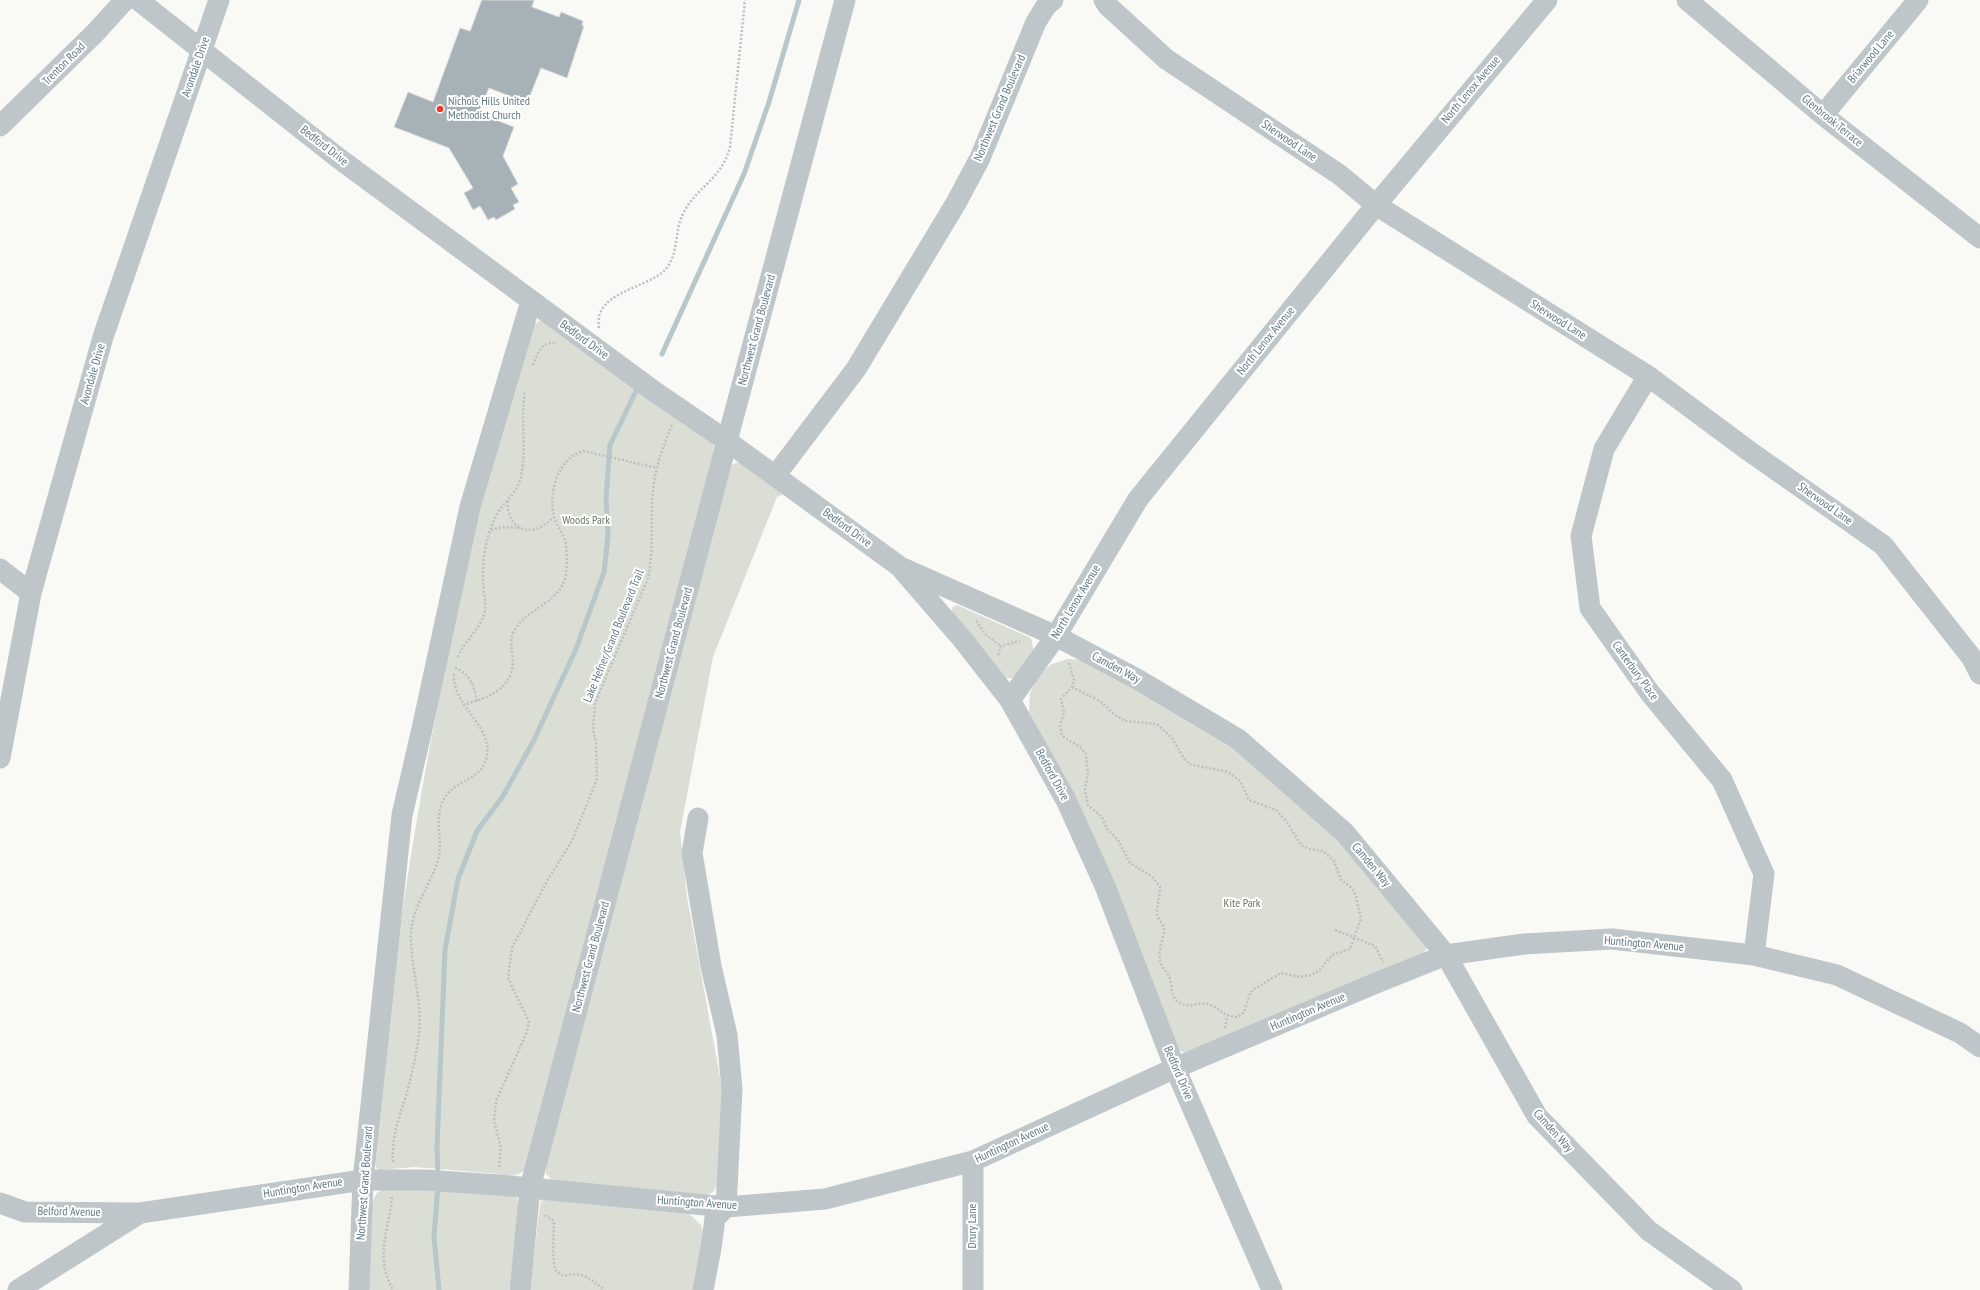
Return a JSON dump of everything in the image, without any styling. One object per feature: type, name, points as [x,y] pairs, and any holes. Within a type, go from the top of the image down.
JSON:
[{"type":"street","name":"Trenton Road","points":[[0,126],[95,33],[125,0]]},
{"type":"street","name":"Bedford Drive","points":[[138,0],[337,157],[633,376],[680,410],[727,441],[899,566],[964,640],[1010,700],[1066,800],[1105,886],[1175,1068],[1272,1290]]},
{"type":"street","name":"Avondale Drive","points":[[0,758],[31,593],[103,337],[219,0]]},
{"type":"street","name":"Northwest Grand Boulevard","points":[[520,1290],[530,1188],[845,0]]},
{"type":"street","name":"Northwest Grand Boulevard","points":[[775,476],[856,369],[956,203],[980,158],[1036,22],[1046,6],[1053,0]]},
{"type":"street","name":"Sherwood Lane","points":[[1104,0],[1108,6],[1166,58],[1340,175],[1376,205],[1648,376],[1749,451],[1883,545],[1972,658],[1980,674]]},
{"type":"street","name":"Glenbrook Terrace","points":[[1687,0],[1823,115],[1980,238]]},
{"type":"street","name":"Briarwood Lane","points":[[1823,115],[1918,0]]},
{"type":"street","name":"North Lenox Avenue","points":[[1010,700],[1138,499],[1376,205],[1545,1]]},
{"type":"street","name":"Northwest Grand Boulevard","points":[[359,1290],[363,1180],[402,815],[470,507],[531,301]]},
{"type":"street","name":"Canterbury Place","points":[[1648,376],[1604,449],[1581,536],[1590,608],[1650,693],[1722,780],[1764,874],[1754,955]]},
{"type":"street","name":"Camden Way","points":[[899,566],[1052,634],[1137,679],[1238,739],[1345,833],[1446,955],[1537,1116],[1649,1231],[1725,1288]]},
{"type":"street","points":[[0,569],[31,593]]},
{"type":"street","points":[[698,818],[692,853],[711,966],[726,1035],[732,1089],[726,1207],[715,1218],[703,1290]]},
{"type":"street","name":"Huntington Avenue","points":[[18,1290],[140,1213],[363,1180],[449,1181],[726,1207],[825,1199],[973,1162],[1175,1068],[1385,979],[1446,955],[1524,944],[1612,939],[1754,955],[1837,975],[1960,1033],[1980,1047]]},
{"type":"street","name":"Drury Lane","points":[[973,1162],[973,1290]]},
{"type":"street","name":"Belford Avenue","points":[[0,1203],[25,1212],[140,1213]]},
{"type":"path","points":[[599,331],[598,321],[606,303],[656,277],[670,264],[674,254],[681,218],[687,207],[720,171],[727,160],[730,147],[745,0]]},
{"type":"path","points":[[532,369],[537,354],[543,346],[552,342],[564,346]]},
{"type":"path","points":[[393,1166],[393,1135],[413,1069],[419,1032],[418,998],[410,939],[412,925],[438,859],[440,840],[438,819],[441,806],[448,793],[455,785],[480,772],[486,764],[488,754],[487,743],[482,731],[463,704],[456,688],[454,676],[461,649],[482,621],[485,610],[483,561],[494,519],[508,501],[521,479],[524,465],[522,405],[526,388]]},
{"type":"path","name":"Lake Hefner/Grand Boulevard Trail","points":[[499,1169],[501,1148],[494,1121],[496,1101],[526,1034],[529,1022],[508,978],[512,948],[547,881],[572,841],[597,779],[596,743],[593,730],[595,703],[648,578],[652,559],[653,484],[659,458],[680,410]]},
{"type":"path","points":[[463,704],[478,701],[499,691],[507,682],[513,662],[511,641],[515,631],[520,623],[551,599],[560,588],[565,577],[566,543],[562,531],[554,517],[553,492],[561,468],[568,459],[574,453],[584,451],[657,468]]},
{"type":"path","points":[[508,501],[508,515],[516,525],[522,529]]},
{"type":"path","points":[[491,530],[503,527],[535,530],[554,517]]},
{"type":"path","points":[[974,600],[976,622],[986,635],[1001,646],[1052,634]]},
{"type":"path","points":[[995,681],[1001,646]]},
{"type":"path","points":[[455,668],[464,672],[470,679],[478,701]]},
{"type":"path","points":[[1072,687],[1085,695],[1100,701],[1115,715],[1125,720],[1157,724],[1172,738],[1189,764],[1228,772],[1240,781],[1249,800],[1276,810],[1287,822],[1301,845],[1309,849],[1323,851],[1334,860],[1341,880],[1352,888],[1356,896],[1361,919],[1355,937],[1350,950],[1332,955],[1315,974],[1300,977],[1281,973],[1254,989],[1250,994],[1244,1012],[1238,1017],[1227,1016],[1212,1005],[1204,1004],[1188,1006],[1178,1001],[1172,994],[1170,976],[1163,969],[1160,961],[1160,944],[1164,931],[1163,925],[1157,916],[1160,886],[1151,876],[1130,863],[1118,840],[1107,829],[1102,817],[1088,805],[1085,790],[1088,773],[1086,754],[1080,747],[1062,735],[1060,726],[1064,713],[1061,699],[1072,687]]},
{"type":"path","points":[[1335,930],[1375,946],[1387,969],[1385,979]]},
{"type":"path","points":[[392,1195],[391,1211],[384,1233],[383,1258],[384,1271],[393,1290]]},
{"type":"path","points":[[528,1212],[547,1216],[554,1222],[553,1255],[555,1270],[564,1276],[576,1273],[586,1276],[605,1290]]},
{"type":"green space","name":"Woods Park","points":[[539,321],[548,322],[714,445],[713,454],[527,1161],[527,1169],[510,1176],[415,1167],[378,1170],[375,1165],[396,955],[406,885],[443,677],[483,495],[533,326]]},
{"type":"green space","points":[[741,461],[785,493],[777,497],[713,657],[680,832],[687,897],[722,1088],[717,1185],[713,1192],[706,1196],[554,1182],[546,1174],[546,1167],[731,465]]},
{"type":"green space","points":[[957,605],[1031,638],[1034,652],[1014,678],[1004,678],[951,613],[953,607]]},
{"type":"green space","name":"Kite Park","points":[[1068,659],[1081,660],[1198,721],[1284,784],[1326,823],[1427,947],[1424,954],[1345,985],[1192,1053],[1184,1053],[1179,1050],[1175,1046],[1072,793],[1029,712],[1030,693],[1039,674],[1052,664]]},
{"type":"green space","points":[[387,1188],[503,1194],[517,1198],[519,1210],[509,1290],[369,1290],[372,1205],[376,1194]]},
{"type":"green space","points":[[547,1199],[689,1214],[701,1225],[704,1234],[695,1290],[530,1290],[541,1201]]},
{"type":"building","name":"Nichols Hills United Methodist Church","points":[[482,0],[534,0],[532,7],[559,17],[561,12],[583,21],[582,26],[584,26],[567,78],[541,68],[527,103],[489,88],[478,113],[514,127],[503,156],[518,184],[511,188],[519,202],[513,205],[515,209],[496,220],[494,217],[488,220],[480,206],[473,210],[464,193],[473,188],[449,148],[394,127],[408,92],[433,102],[460,28],[470,31]]},
{"type":"waterway","points":[[662,354],[744,174],[769,102],[799,0]]},
{"type":"waterway","points":[[438,1175],[437,1147],[445,950],[458,879],[477,831],[503,796],[534,740],[576,649],[604,572],[608,536],[606,498],[610,445],[637,389]]},
{"type":"waterway","points":[[438,1185],[434,1237],[439,1290]]},
{"type":"place","name":"Nichols Hills United Methodist Church","points":[[440,109]]}]
